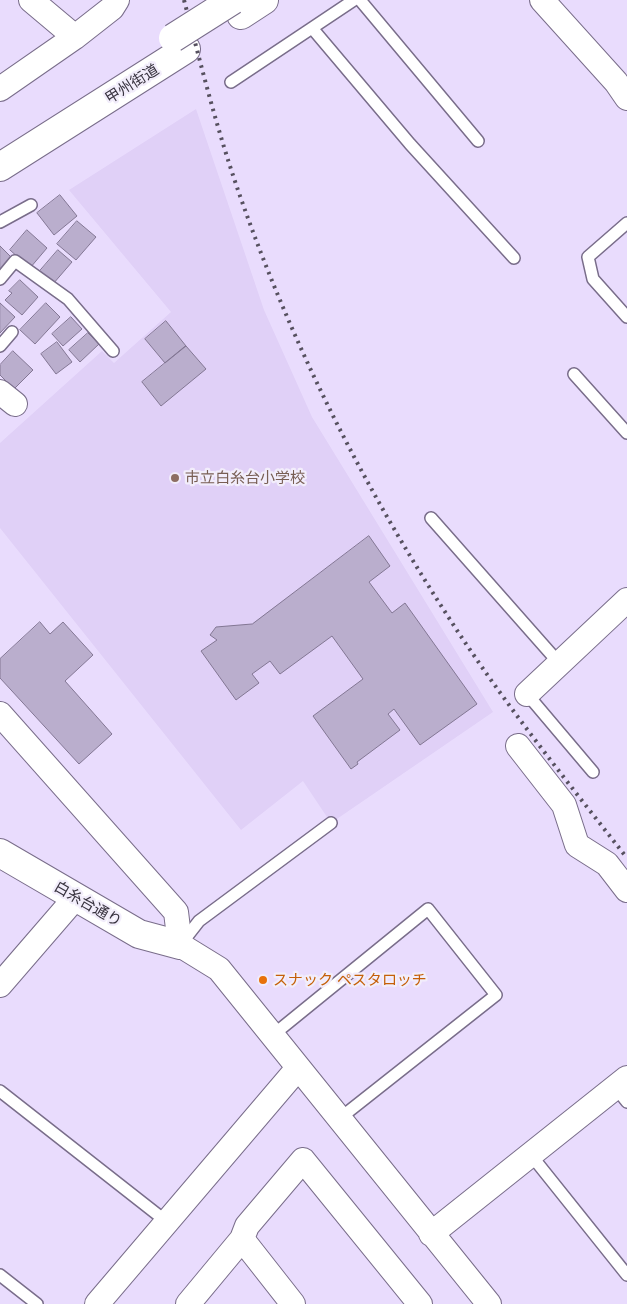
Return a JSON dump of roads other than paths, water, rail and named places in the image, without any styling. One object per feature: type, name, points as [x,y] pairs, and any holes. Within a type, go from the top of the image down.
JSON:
[{"type":"main road","name":"甲州街道","points":[[0,167],[180,44],[237,8],[264,0]]},
{"type":"main road","name":"甲州街道","points":[[0,146],[180,44]]},
{"type":"main road","name":"白糸台通り","points":[[0,852],[139,934],[180,945]]},
{"type":"street","points":[[31,0],[75,37]]},
{"type":"street","points":[[0,89],[75,37],[112,8],[117,0]]},
{"type":"street","points":[[542,0],[616,82],[627,98]]},
{"type":"street","points":[[527,694],[627,600]]},
{"type":"street","points":[[0,714],[176,912],[180,945],[219,969],[489,1304]]},
{"type":"street","points":[[518,746],[564,805],[577,845],[607,864],[627,890]]},
{"type":"street","points":[[0,985],[76,897]]},
{"type":"street","points":[[97,1304],[298,1068]]},
{"type":"street","points":[[431,1234],[531,1155],[623,1089]]},
{"type":"street","points":[[188,1304],[242,1239],[247,1226],[303,1160],[420,1304]]},
{"type":"street","points":[[242,1239],[293,1304]]},
{"type":"lane","points":[[230,82],[354,0]]},
{"type":"lane","points":[[360,0],[478,141]]},
{"type":"lane","points":[[312,28],[410,144],[514,258]]},
{"type":"lane","points":[[0,222],[31,205]]},
{"type":"lane","points":[[627,223],[588,257],[593,279],[627,317]]},
{"type":"lane","points":[[0,279],[15,261],[68,299],[113,351]]},
{"type":"lane","points":[[0,346],[12,332]]},
{"type":"lane","points":[[574,374],[627,433]]},
{"type":"lane","points":[[430,518],[559,663]]},
{"type":"lane","points":[[527,694],[593,772]]},
{"type":"lane","points":[[180,945],[199,921],[331,823]]},
{"type":"lane","points":[[273,1035],[428,909],[478,971],[496,995],[338,1119]]},
{"type":"lane","points":[[0,1091],[167,1222]]},
{"type":"lane","points":[[531,1155],[627,1274]]},
{"type":"lane","points":[[0,1275],[37,1304]]},
{"type":"railway","points":[[184,0],[224,145],[259,249],[306,359],[358,465],[417,568],[491,680],[627,858]]},
{"type":"place","name":"市立白糸台小学校","points":[[175,478]]},
{"type":"place","name":"スナック ペスタロッチ","points":[[263,980]]}]
